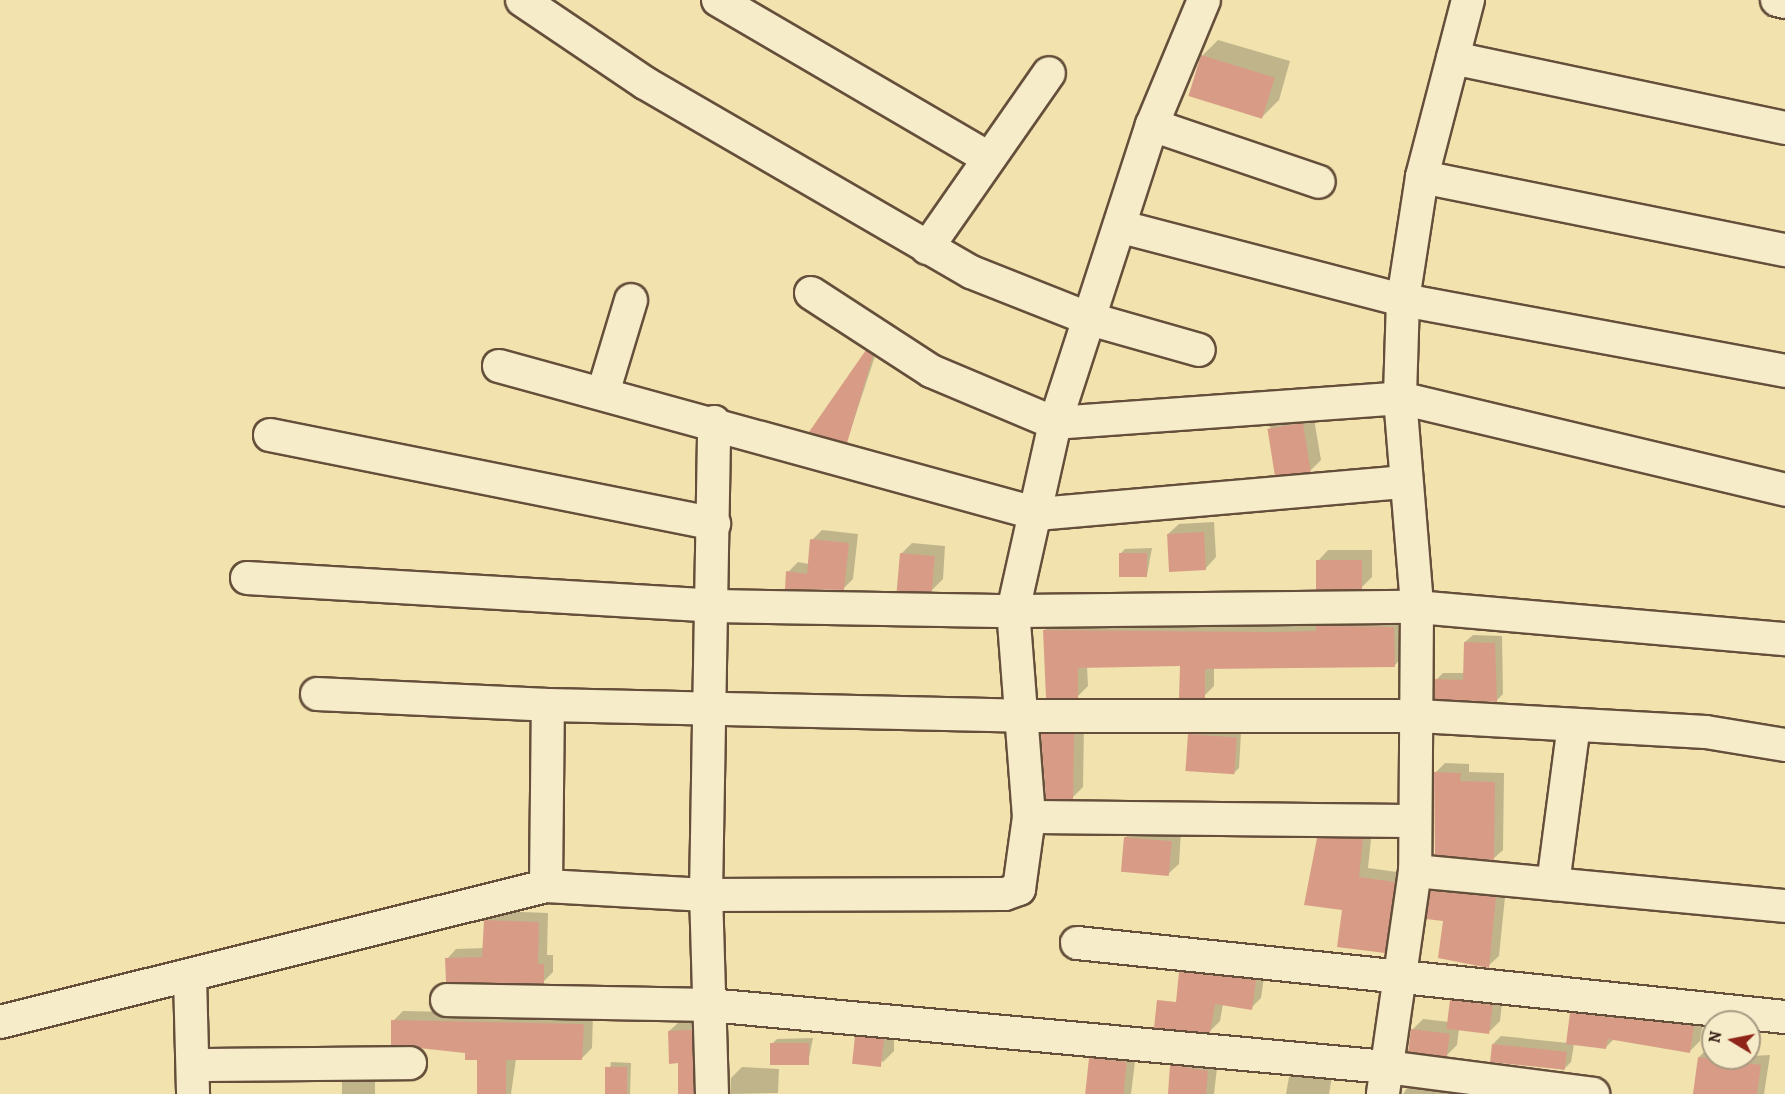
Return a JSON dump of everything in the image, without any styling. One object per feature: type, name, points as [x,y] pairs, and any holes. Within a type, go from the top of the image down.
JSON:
[{"type":"street","points":[[522,0],[645,83],[971,272],[1090,319],[1199,350]]},
{"type":"street","points":[[718,0],[988,158]]},
{"type":"street","points":[[0,1022],[190,977],[546,886],[706,895],[1005,894],[1019,889],[1025,874],[1029,817],[1023,716],[1013,611],[1038,514],[1055,423],[1122,227],[1152,125],[1204,0]]},
{"type":"street","points":[[1385,1081],[1398,974],[1415,871],[1414,821],[1418,716],[1417,607],[1404,482],[1400,398],[1403,300],[1422,177],[1468,0]]},
{"type":"street","points":[[1777,0],[1785,2]]},
{"type":"street","points":[[1453,58],[1785,128]]},
{"type":"street","points":[[927,248],[1049,73]]},
{"type":"street","points":[[1152,125],[1319,182]]},
{"type":"street","points":[[1422,177],[1785,250]]},
{"type":"street","points":[[1122,227],[1403,300],[1785,371]]},
{"type":"street","points":[[811,293],[931,371],[1055,423],[1400,398],[1785,490]]},
{"type":"street","points":[[603,393],[631,300]]},
{"type":"street","points":[[499,366],[714,422],[1038,514],[1404,482]]},
{"type":"street","points":[[712,1094],[706,895],[707,706],[714,606],[714,422]]},
{"type":"street","points":[[270,435],[714,524]]},
{"type":"street","points":[[247,578],[714,606],[1013,611],[1417,607],[1785,639]]},
{"type":"street","points":[[316,694],[549,705],[707,706],[1023,716],[1418,716],[1706,732],[1785,745]]},
{"type":"street","points":[[546,886],[549,705]]},
{"type":"street","points":[[1553,884],[1574,725]]},
{"type":"street","points":[[1029,817],[1414,821]]},
{"type":"street","points":[[1415,871],[1785,906]]},
{"type":"street","points":[[1077,943],[1398,974],[1785,1017]]},
{"type":"street","points":[[190,977],[193,1079],[410,1063]]},
{"type":"street","points":[[447,999],[710,1005],[1385,1081],[1593,1094]]},
{"type":"building","points":[[1201,55],[1275,78],[1262,119],[1188,96]]},
{"type":"building","points":[[866,350],[873,355],[847,443],[809,432]]},
{"type":"building","points":[[1303,423],[1311,472],[1275,478],[1267,429]]},
{"type":"building","points":[[1204,532],[1206,570],[1169,572],[1167,534]]},
{"type":"building","points":[[810,539],[849,543],[844,590],[785,589],[786,571],[807,574]]},
{"type":"building","points":[[900,553],[935,556],[932,594],[897,591]]},
{"type":"building","points":[[1119,553],[1147,553],[1147,577],[1119,577]]},
{"type":"building","points":[[1316,560],[1362,560],[1362,590],[1316,590]]},
{"type":"building","points":[[1316,626],[1394,627],[1395,667],[1205,669],[1205,698],[1179,698],[1180,666],[1078,668],[1078,698],[1046,698],[1043,630],[1273,632],[1316,631]]},
{"type":"building","points":[[1464,642],[1495,643],[1497,702],[1434,699],[1434,679],[1463,680]]},
{"type":"building","points":[[1041,734],[1074,734],[1073,799],[1046,799]]},
{"type":"building","points":[[1188,734],[1237,737],[1234,774],[1185,771]]},
{"type":"building","points":[[1434,772],[1461,773],[1460,781],[1495,782],[1494,860],[1435,855]]},
{"type":"building","points":[[1124,837],[1172,841],[1169,876],[1121,872]]},
{"type":"building","points":[[1317,838],[1363,838],[1359,877],[1395,882],[1385,953],[1337,947],[1342,910],[1304,905]]},
{"type":"building","points":[[1430,891],[1496,897],[1489,968],[1438,958],[1443,921],[1426,919]]},
{"type":"building","points":[[484,920],[539,922],[538,964],[544,964],[544,984],[446,982],[445,958],[482,957]]},
{"type":"building","points":[[1179,972],[1256,980],[1252,1010],[1215,1004],[1210,1033],[1154,1028],[1157,1000],[1176,1002]]},
{"type":"building","points":[[1450,1000],[1493,1005],[1489,1034],[1446,1029]]},
{"type":"building","points":[[1570,1013],[1694,1026],[1690,1053],[1608,1039],[1606,1049],[1566,1044]]},
{"type":"building","points":[[391,1020],[584,1024],[582,1060],[506,1060],[506,1094],[477,1094],[477,1060],[465,1060],[465,1053],[391,1045]]},
{"type":"building","points":[[1411,1029],[1450,1034],[1447,1057],[1408,1052]]},
{"type":"building","points":[[692,1030],[694,1094],[678,1094],[678,1063],[669,1064],[668,1031]]},
{"type":"building","points":[[855,1036],[884,1039],[881,1067],[852,1064]]},
{"type":"building","points":[[770,1043],[809,1043],[809,1065],[770,1065]]},
{"type":"building","points":[[1492,1044],[1567,1052],[1565,1070],[1490,1062]]},
{"type":"building","points":[[1698,1057],[1701,1057],[1701,1070],[1760,1070],[1757,1094],[1693,1094]]},
{"type":"building","points":[[1089,1058],[1127,1062],[1123,1094],[1085,1094]]},
{"type":"building","points":[[1170,1065],[1208,1071],[1206,1094],[1168,1094]]},
{"type":"building","points":[[605,1067],[627,1067],[627,1094],[605,1094]]}]
